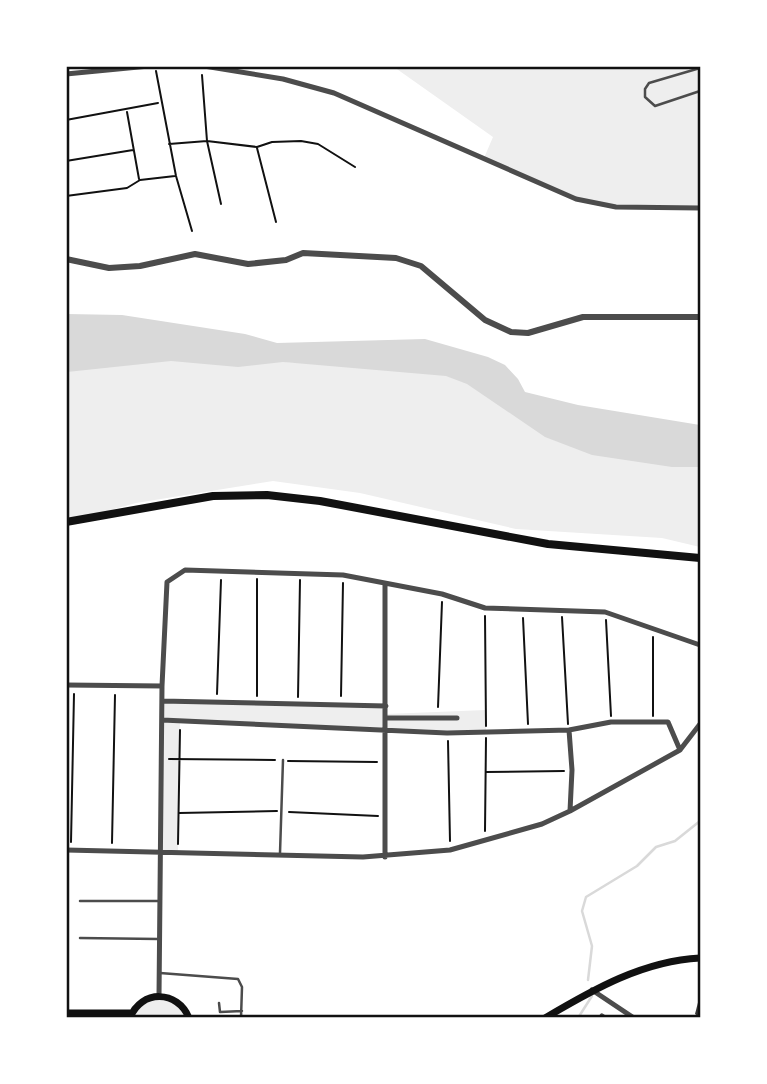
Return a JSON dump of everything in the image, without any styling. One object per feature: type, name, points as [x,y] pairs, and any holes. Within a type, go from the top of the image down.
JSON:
[{"type":"highway","points":[[66,522],[213,496],[267,495],[309,499],[548,544],[701,558]]},
{"type":"main road","points":[[545,1017],[592,990],[673,960],[701,958]]},
{"type":"main road","points":[[66,1013],[131,1015],[143,1001],[159,996],[176,1000],[189,1017]]},
{"type":"street","points":[[66,74],[149,66]]},
{"type":"street","points":[[202,66],[283,79],[334,93],[576,199],[616,207],[701,208]]},
{"type":"street","points":[[66,259],[109,268],[140,267],[195,254],[248,264],[286,260],[303,253],[396,258],[421,266],[485,320],[511,332],[528,333],[583,317],[701,317]]},
{"type":"street","points":[[159,996],[162,686],[167,582],[185,570],[343,575],[442,594],[485,608],[605,612],[653,626],[701,645]]},
{"type":"street","points":[[385,584],[385,857]]},
{"type":"street","points":[[66,685],[162,686]]},
{"type":"street","points":[[162,701],[386,706]]},
{"type":"street","points":[[386,718],[457,718]]},
{"type":"street","points":[[162,720],[447,733],[569,730],[611,722],[653,721],[668,722],[680,750]]},
{"type":"street","points":[[69,850],[385,857],[450,850],[542,824],[570,811],[680,750],[701,724]]},
{"type":"street","points":[[569,730],[572,770],[570,811]]},
{"type":"street","points":[[592,990],[634,1017]]},
{"type":"lane","points":[[701,68],[649,83],[645,89],[645,97],[655,106],[701,91]]},
{"type":"lane","points":[[280,853],[282,760]]},
{"type":"lane","points":[[80,901],[160,901]]},
{"type":"lane","points":[[80,938],[159,939]]},
{"type":"lane","points":[[159,973],[238,979],[242,987],[241,1017]]},
{"type":"lane","points":[[219,1003],[221,1017]]},
{"type":"lane","points":[[220,1012],[242,1011]]},
{"type":"path","points":[[155,66],[169,144],[191,231]]},
{"type":"path","points":[[202,66],[207,141],[220,204]]},
{"type":"path","points":[[66,120],[127,111],[160,102]]},
{"type":"path","points":[[127,111],[139,180]]},
{"type":"path","points":[[169,144],[207,141],[257,147],[292,141],[318,144],[355,167]]},
{"type":"path","points":[[257,147],[276,222]]},
{"type":"path","points":[[66,161],[134,150]]},
{"type":"path","points":[[66,196],[127,188],[139,180],[176,176]]},
{"type":"path","points":[[217,701],[221,572]]},
{"type":"path","points":[[257,574],[257,702]]},
{"type":"path","points":[[298,702],[300,575]]},
{"type":"path","points":[[340,703],[343,575]]},
{"type":"path","points":[[438,707],[442,594]]},
{"type":"path","points":[[485,608],[485,842]]},
{"type":"path","points":[[562,609],[569,730]]},
{"type":"path","points":[[523,610],[528,731]]},
{"type":"path","points":[[605,612],[611,722]]},
{"type":"path","points":[[653,626],[653,721]]},
{"type":"path","points":[[69,850],[74,685]]},
{"type":"path","points":[[112,851],[115,686]]},
{"type":"path","points":[[178,852],[180,720]]},
{"type":"path","points":[[447,733],[450,850]]},
{"type":"path","points":[[162,759],[385,762]]},
{"type":"path","points":[[484,772],[572,770]]},
{"type":"shaded area","points":[[394,67],[700,67],[700,208],[593,204],[484,158],[493,137]]},
{"type":"shaded area","points":[[67,314],[122,315],[245,334],[277,343],[425,339],[488,357],[505,365],[518,379],[525,392],[578,405],[700,425],[700,467],[672,467],[592,455],[545,437],[467,384],[446,376],[283,362],[238,367],[171,361],[67,372]]},
{"type":"shaded area","points":[[234,359],[302,363],[364,360],[479,379],[700,448],[700,547],[662,538],[516,529],[360,493],[273,481],[136,503],[67,522],[67,363]]},
{"type":"shaded area","points":[[162,701],[386,706],[386,714],[486,710],[486,732],[180,720],[178,852],[160,851]]},
{"type":"shaded area","points":[[168,997],[189,1018],[67,1018],[67,1013],[131,1013],[143,1001]]},
{"type":"building","points":[[700,995],[700,1018],[695,1014]]},
{"type":"waterway","points":[[588,980],[592,946],[582,911],[586,897],[637,866],[656,847],[675,841],[700,821]]},
{"type":"waterway","points":[[578,1018],[592,996]]}]
